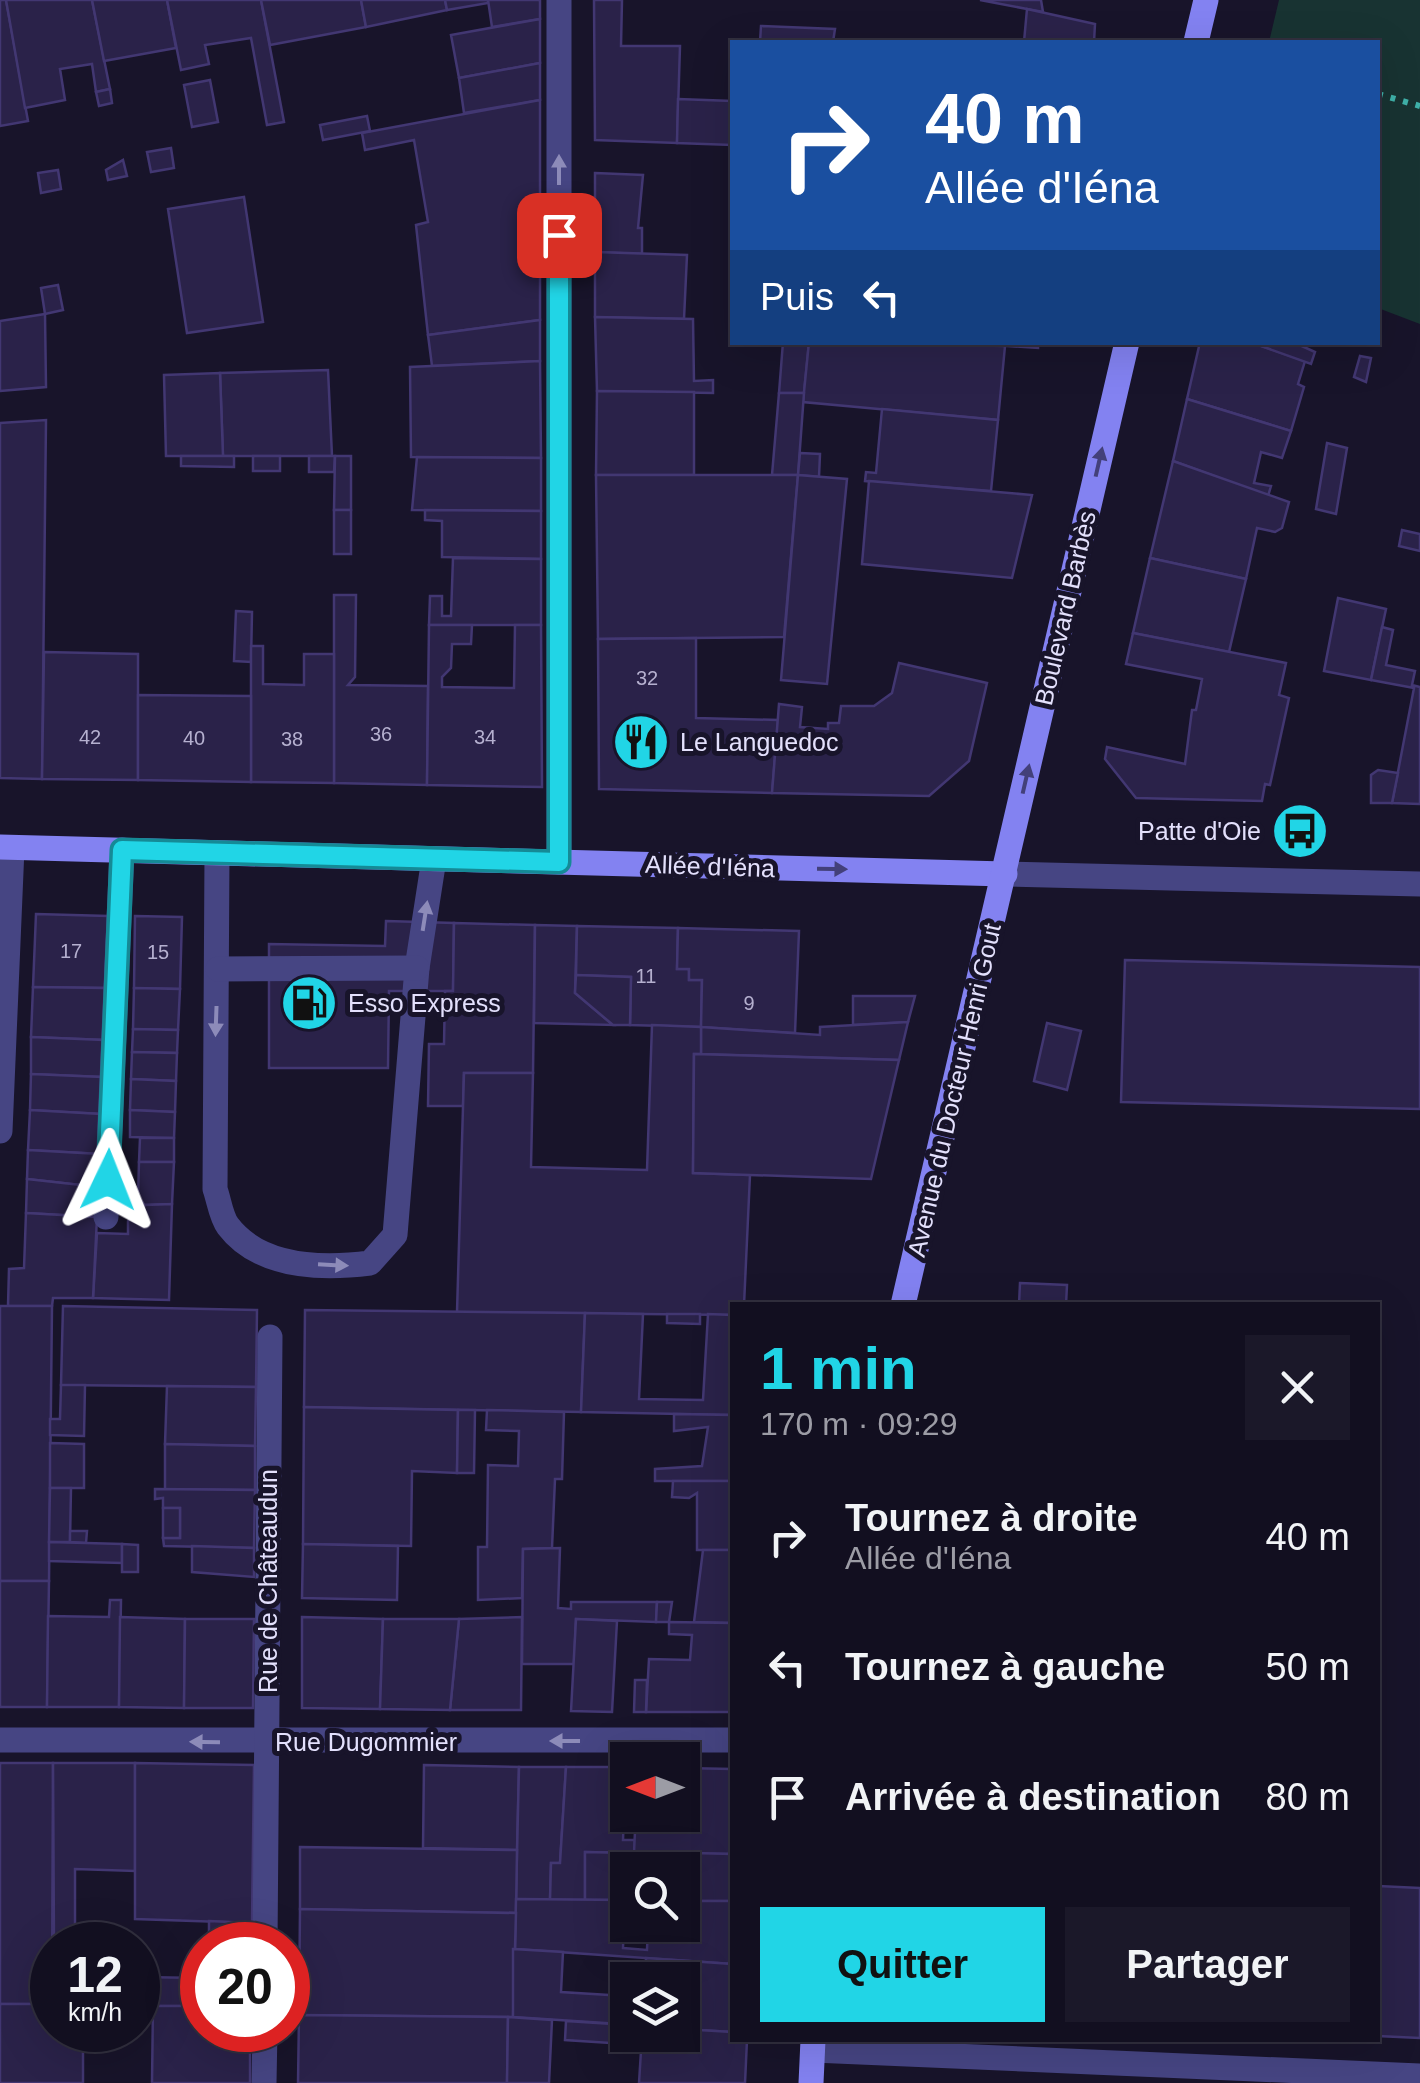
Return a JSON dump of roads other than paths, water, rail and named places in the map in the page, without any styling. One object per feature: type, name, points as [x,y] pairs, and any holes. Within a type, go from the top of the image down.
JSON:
[{"type":"main road","points":[[1196,40],[1206,0]]},
{"type":"main road","name":"Boulevard Barbès","points":[[1004,874],[1126,345]]},
{"type":"main road","name":"Allée d'Iéna","points":[[6,848],[1004,874]]},
{"type":"main road","name":"Avenue du Docteur Henri Gout","points":[[905,1302],[1004,874]]},
{"type":"main road","points":[[811,2083],[813,2045]]},
{"type":"street","points":[[559,0],[559,862]]},
{"type":"street","points":[[0,1131],[6,848]]},
{"type":"street","points":[[106,1217],[122,850]]},
{"type":"street","points":[[217,853],[218,970],[212,1124],[215,1188],[226,1225],[262,1256],[338,1267],[370,1263],[395,1235],[417,968],[434,859]]},
{"type":"street","name":"Allée d'Iéna","points":[[1004,874],[1420,884]]},
{"type":"street","points":[[218,970],[417,968]]},
{"type":"street","name":"Rue de Châteaudun","points":[[265,1922],[270,1337]]},
{"type":"street","name":"Rue Dugommier","points":[[0,1740],[730,1740]]},
{"type":"street","points":[[813,2045],[1420,2076]]},
{"type":"street","points":[[264,2052],[264,2083]]},
{"type":"place","name":"Le Languedoc","points":[[641,742]]},
{"type":"place","name":"Patte d'Oie","points":[[1300,831]]},
{"type":"place","name":"Esso Express","points":[[309,1003]]}]
